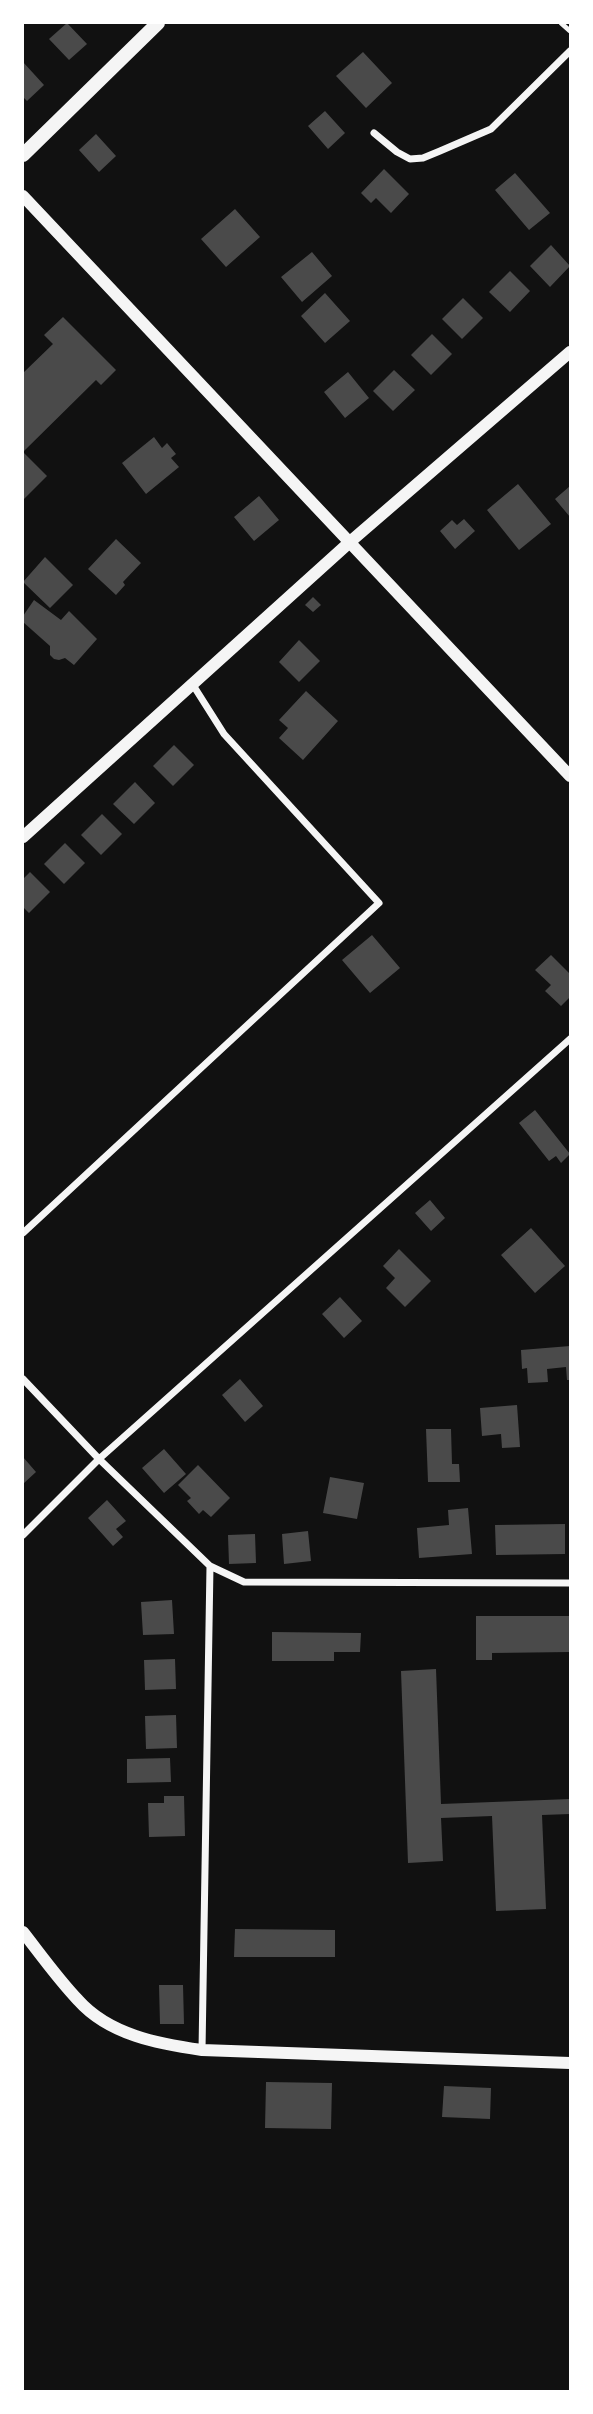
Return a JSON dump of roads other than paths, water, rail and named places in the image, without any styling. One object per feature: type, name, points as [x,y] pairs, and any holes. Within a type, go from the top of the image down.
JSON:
[{"type":"main road","points":[[23,155],[158,23]]},
{"type":"street","points":[[374,133],[410,159],[423,158],[440,151],[491,129],[570,51]]},
{"type":"street","points":[[23,196],[570,776]]},
{"type":"street","points":[[23,837],[351,541],[570,352]]},
{"type":"street","points":[[23,1233],[379,903],[224,734],[193,685]]},
{"type":"street","points":[[23,1535],[99,1459],[570,1039]]},
{"type":"street","points":[[23,1380],[99,1459],[210,1566],[244,1582],[570,1583]]},
{"type":"street","points":[[202,2050],[210,1566]]},
{"type":"street","points":[[23,1932],[79,2002],[107,2023],[139,2038],[167,2045],[202,2050],[570,2063]]},
{"type":"lane","points":[[561,23],[570,31]]}]
